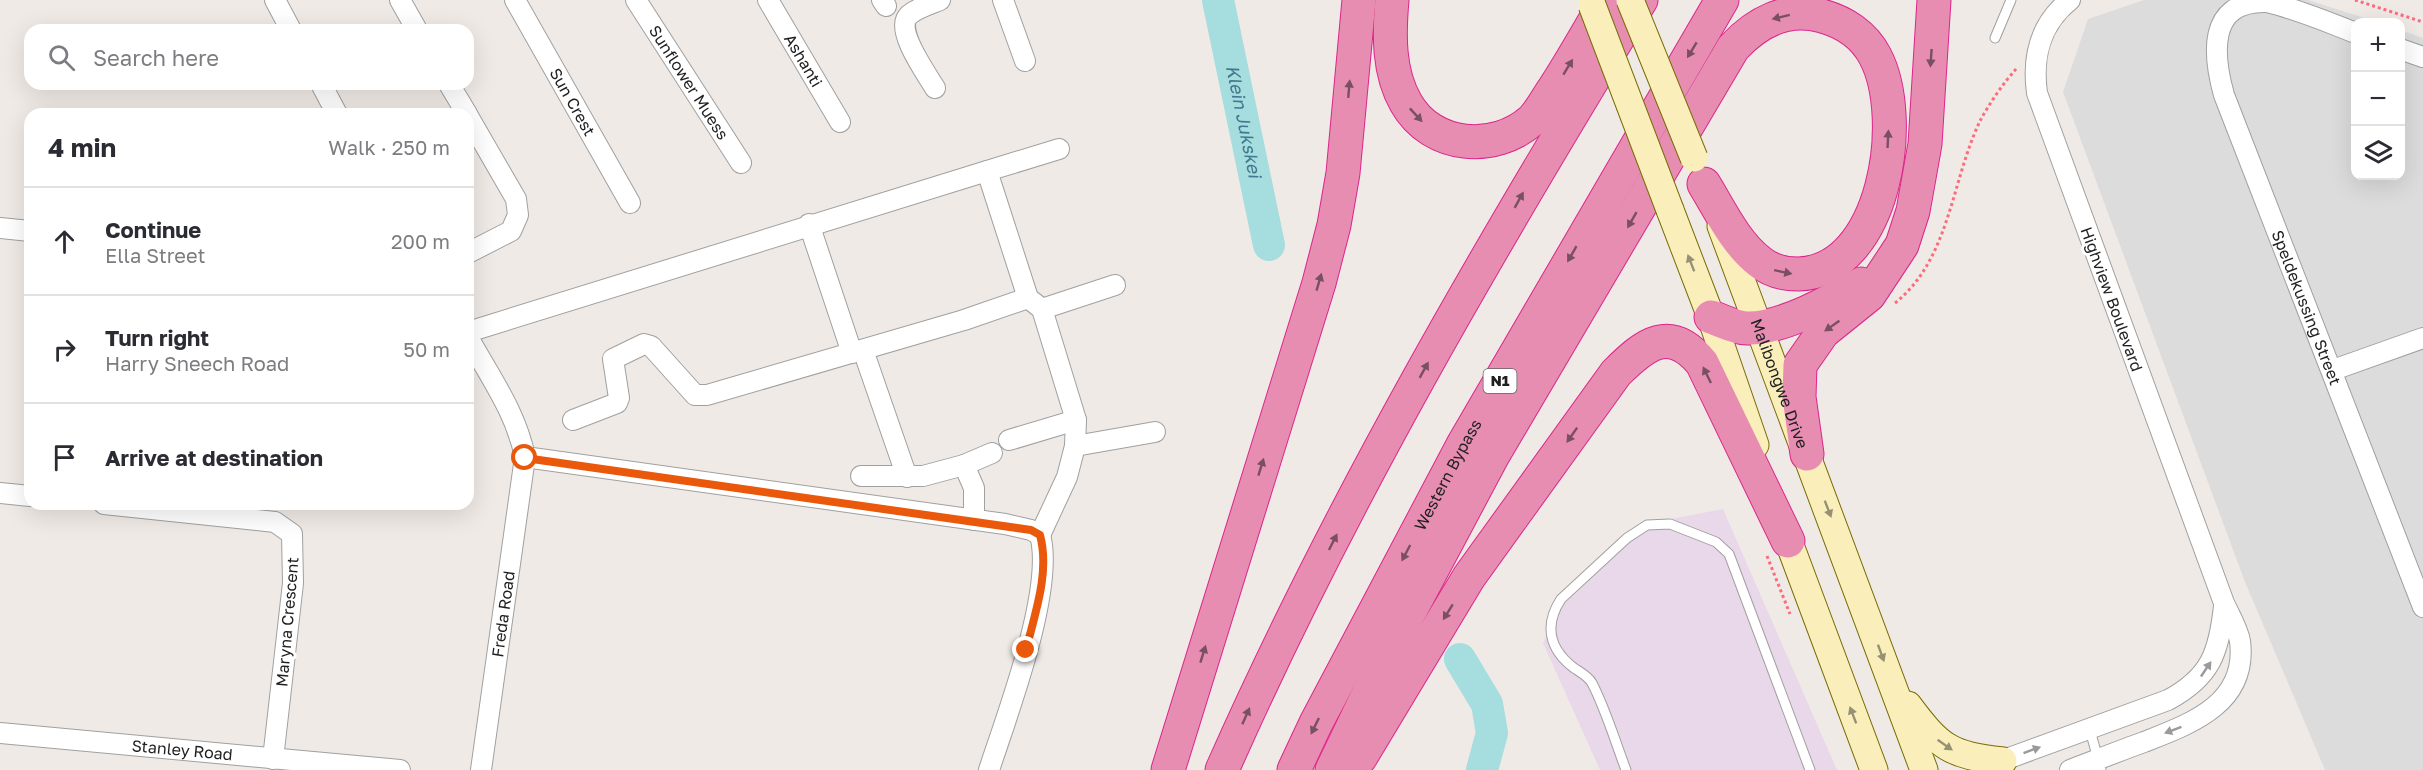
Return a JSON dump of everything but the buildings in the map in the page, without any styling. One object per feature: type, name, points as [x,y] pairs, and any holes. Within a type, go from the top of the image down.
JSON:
[{"type":"highway","points":[[1168,770],[1319,283],[1334,225],[1342,173],[1359,0]]},
{"type":"highway","points":[[1392,0],[1390,45],[1394,71],[1406,104],[1434,129],[1467,144],[1496,141],[1515,134],[1534,119],[1597,2]]},
{"type":"highway","points":[[1222,770],[1265,671],[1400,414],[1529,182],[1641,0]]},
{"type":"highway","name":"Western Bypass","points":[[1294,770],[1316,723],[1464,443],[1722,0]]},
{"type":"highway","points":[[1807,454],[1799,397],[1800,365],[1823,332],[1869,295],[1902,245],[1913,212],[1925,144],[1934,0]]},
{"type":"highway","points":[[1332,770],[1393,643],[1493,455],[1733,48],[1758,25],[1778,16],[1797,13],[1832,19],[1860,36],[1876,56],[1889,112],[1888,146],[1883,180],[1875,208],[1850,252],[1832,266],[1810,274],[1788,274],[1771,270],[1747,249],[1699,171]]},
{"type":"highway","points":[[1711,317],[1748,328],[1773,324],[1834,299],[1886,269]]},
{"type":"highway","points":[[1353,770],[1469,577],[1616,373],[1638,351],[1652,342],[1678,343],[1689,348],[1702,363],[1776,545]]},
{"type":"main road","name":"Malibongwe Drive","points":[[1630,0],[1760,326],[1924,770]]},
{"type":"main road","points":[[1597,2],[1670,210],[1711,317],[1776,545],[1874,770]]},
{"type":"main road","points":[[1893,685],[1925,728],[1945,747],[1969,757],[2003,761]]},
{"type":"street","points":[[275,0],[288,24]]},
{"type":"street","points":[[400,0],[414,24]]},
{"type":"street","name":"Sun Crest","points":[[515,0],[630,202]]},
{"type":"street","name":"Sunflower Muess","points":[[636,0],[741,163]]},
{"type":"street","name":"Ashanti","points":[[768,0],[840,122]]},
{"type":"street","points":[[935,88],[908,41],[904,24],[907,16],[940,0]]},
{"type":"street","points":[[1003,0],[1025,61]]},
{"type":"street","name":"Highview Boulevard","points":[[2070,0],[2046,26],[2038,48],[2034,67],[2037,93],[2224,603],[2240,640],[2239,664],[2231,687],[2219,704],[2195,722],[2100,764],[2070,770]]},
{"type":"street","name":"Speldekussing Street","points":[[2351,32],[2266,2],[2243,2],[2230,8],[2220,22],[2216,39],[2218,71],[2224,95],[2333,370],[2423,607]]},
{"type":"street","points":[[2405,51],[2423,57]]},
{"type":"street","points":[[324,90],[334,108]]},
{"type":"street","points":[[452,90],[463,108]]},
{"type":"street","points":[[474,127],[516,199],[518,208],[511,231],[474,250]]},
{"type":"street","points":[[474,330],[809,224],[1059,149]]},
{"type":"street","points":[[987,171],[1076,420],[1075,446],[1067,477],[1040,535],[1044,549],[1044,567],[1037,606],[1014,693],[989,770]]},
{"type":"street","points":[[809,224],[907,477]]},
{"type":"street","points":[[0,228],[24,230]]},
{"type":"street","points":[[573,420],[617,404],[619,398],[613,359],[644,344],[651,346],[695,395],[700,396],[964,320],[1115,285]]},
{"type":"street","points":[[2333,370],[2423,338]]},
{"type":"street","points":[[474,347],[505,399],[520,433],[525,458],[974,520],[1031,530],[1040,535]]},
{"type":"street","points":[[1009,440],[1076,420]]},
{"type":"street","points":[[1075,446],[1155,432]]},
{"type":"street","points":[[861,476],[923,476],[964,465],[992,453]]},
{"type":"street","name":"Freda Road","points":[[481,770],[525,458]]},
{"type":"street","points":[[964,465],[974,488],[974,520]]},
{"type":"street","points":[[0,493],[24,495]]},
{"type":"street","name":"Maryna Crescent","points":[[161,510],[275,522],[292,534],[293,583],[273,759]]},
{"type":"street","name":"Highview Boulevard","points":[[1977,770],[2090,730],[2168,700],[2191,688],[2208,667],[2220,639],[2224,603]]},
{"type":"street","name":"Stanley Road","points":[[0,732],[273,759],[326,767],[400,770]]},
{"type":"lane","points":[[1995,38],[2011,0]]},
{"type":"lane","points":[[1626,770],[1590,680],[1560,657],[1551,638],[1550,624],[1561,599],[1638,529],[1660,523],[1670,524],[1716,542],[1729,554],[1810,770]]},
{"type":"lane","points":[[2090,730],[2100,764]]},
{"type":"path","points":[[2355,0],[2423,22]]},
{"type":"path","points":[[1776,545],[1794,624]]},
{"type":"shaded area","points":[[2144,0],[2308,0],[2364,18],[2351,18],[2351,180],[2405,180],[2405,31],[2423,38],[2423,770],[2325,770],[2245,582],[2063,92],[2088,19]]},
{"type":"shaded area","points":[[1723,509],[1837,770],[1600,770],[1543,643],[1560,608],[1650,523]]},
{"type":"waterway","name":"Klein Jukskei","points":[[1218,0],[1269,245]]},
{"type":"waterway","name":"Klein Jukskei","points":[[1460,659],[1487,704],[1492,733],[1482,770]]},
{"type":"route","points":[[525,458],[1005,524],[1031,530],[1040,535],[1044,549],[1044,567],[1026,650]]}]
